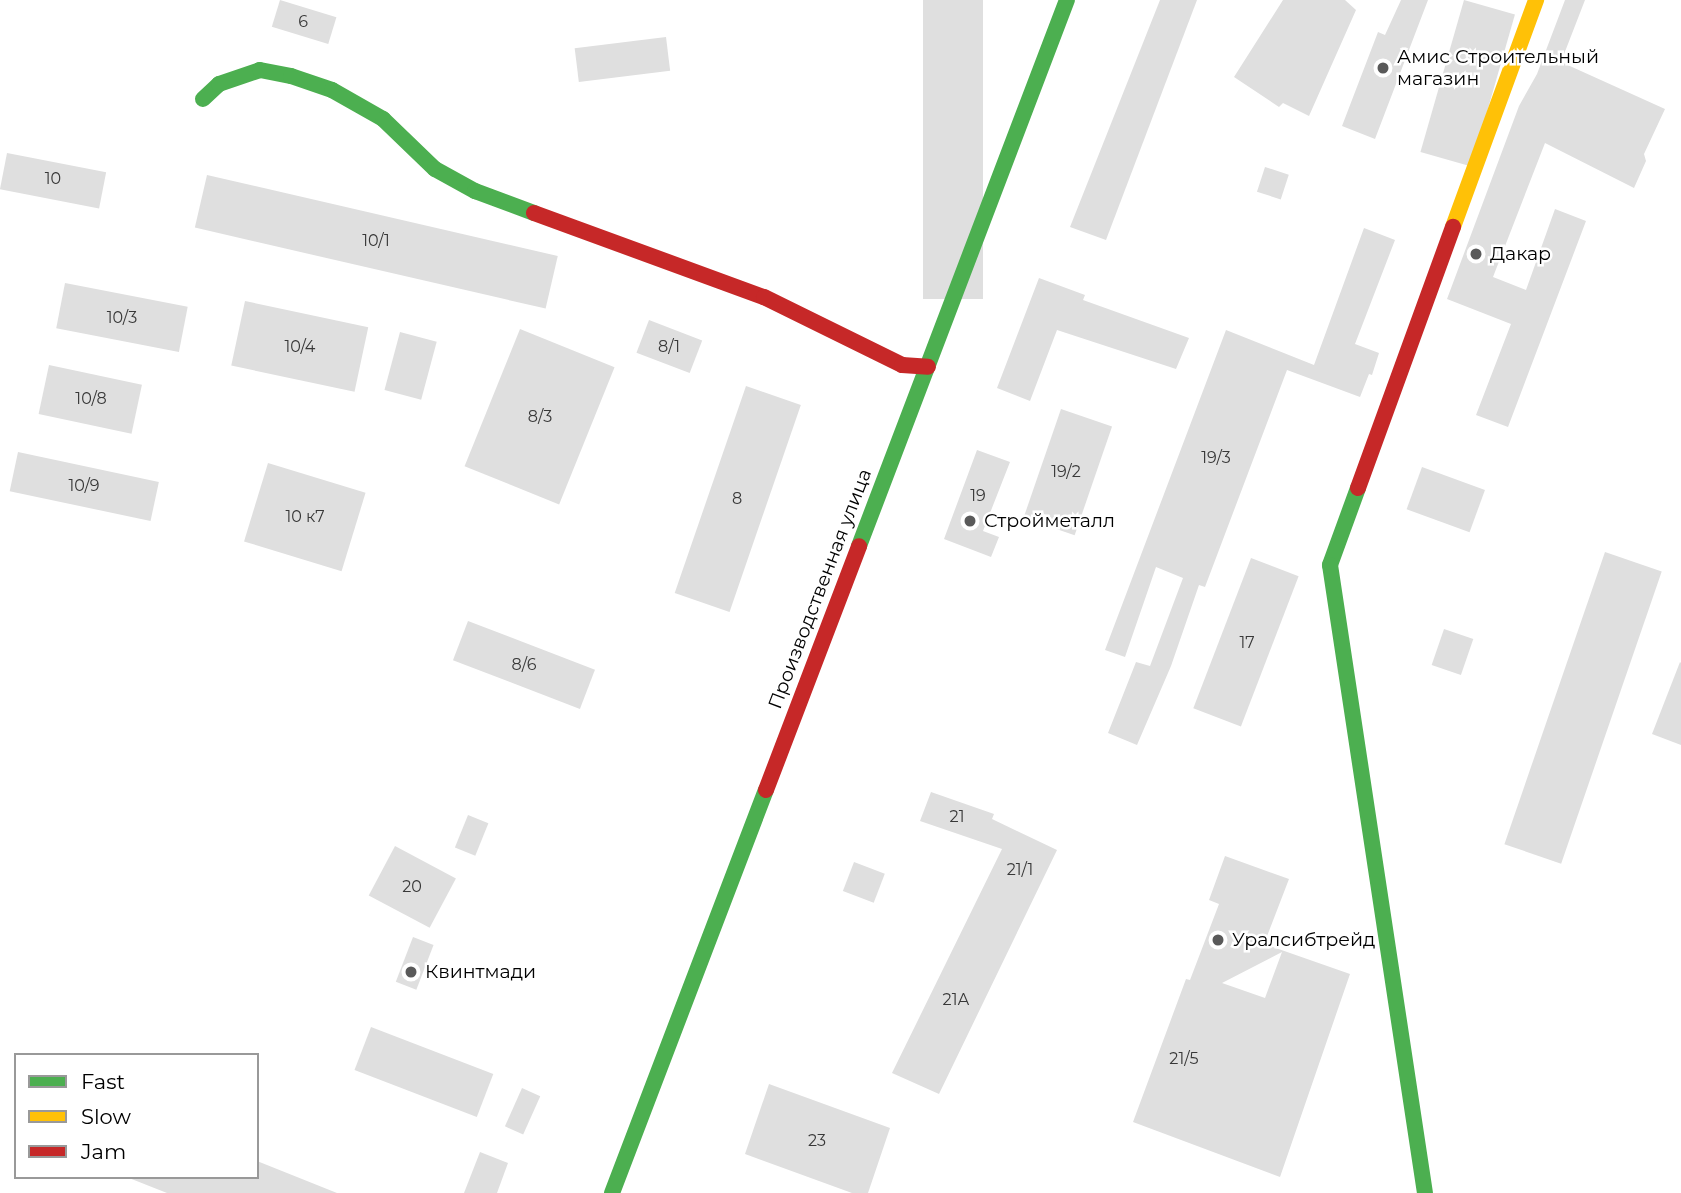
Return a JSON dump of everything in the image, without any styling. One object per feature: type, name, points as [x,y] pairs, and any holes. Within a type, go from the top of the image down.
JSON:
[{"type":"street","name":"Производственная улица","points":[[612,1193],[929,368],[1067,0]]},
{"type":"street","points":[[1425,1193],[1330,565],[1536,0]]},
{"type":"street","points":[[203,99],[219,84],[260,70],[291,76],[332,90],[383,119],[435,169],[475,191],[764,297],[902,365],[929,368]]},
{"type":"building","points":[[280,0],[336,17],[328,44],[272,27]]},
{"type":"building","points":[[923,0],[983,0],[983,299],[923,299]]},
{"type":"building","points":[[1160,0],[1197,0],[1106,240],[1070,227]]},
{"type":"building","points":[[1283,0],[1345,0],[1356,10],[1309,116],[1283,103],[1279,107],[1234,77]]},
{"type":"building","name":"Амис Строительный магазин","points":[[1401,0],[1428,0],[1375,139],[1342,126],[1378,32],[1385,35]]},
{"type":"building","points":[[1464,0],[1515,15],[1471,166],[1420,152]]},
{"type":"building","points":[[1565,0],[1585,0],[1561,62],[1665,109],[1644,154],[1646,161],[1634,188],[1545,143],[1493,277],[1526,290],[1555,209],[1586,221],[1508,427],[1476,415],[1511,324],[1447,299],[1519,106],[1537,74]]},
{"type":"building","points":[[666,37],[670,71],[579,82],[575,48]]},
{"type":"building","points":[[7,153],[106,172],[99,209],[0,189]]},
{"type":"building","points":[[1265,167],[1289,175],[1281,199],[1257,192]]},
{"type":"building","points":[[207,175],[558,256],[546,309],[195,228]]},
{"type":"building","points":[[1364,228],[1395,240],[1355,344],[1379,353],[1372,375],[1369,374],[1360,397],[1287,370],[1205,587],[1199,585],[1171,666],[1137,745],[1108,733],[1136,662],[1150,666],[1183,578],[1156,567],[1125,657],[1105,650],[1226,330],[1314,365]]},
{"type":"building","points":[[1039,278],[1085,295],[1083,300],[1189,338],[1176,369],[1057,330],[1030,401],[997,388]]},
{"type":"building","points":[[65,283],[188,307],[179,352],[56,328]]},
{"type":"building","points":[[245,301],[368,327],[355,392],[231,366]]},
{"type":"building","points":[[649,320],[702,340],[690,373],[636,353]]},
{"type":"building","points":[[520,329],[615,367],[559,504],[465,466]]},
{"type":"building","points":[[400,332],[437,342],[421,400],[384,390]]},
{"type":"building","points":[[49,365],[142,385],[132,434],[39,414]]},
{"type":"building","points":[[746,386],[801,405],[730,612],[675,593]]},
{"type":"building","points":[[1061,409],[1112,427],[1075,535],[1024,518]]},
{"type":"building","points":[[977,450],[1010,462],[983,531],[999,537],[991,557],[944,539]]},
{"type":"building","points":[[18,452],[159,482],[151,521],[10,491]]},
{"type":"building","points":[[268,463],[366,493],[342,571],[244,541]]},
{"type":"building","points":[[1422,467],[1485,490],[1470,532],[1407,509]]},
{"type":"building","points":[[1605,552],[1662,572],[1561,864],[1504,844]]},
{"type":"building","points":[[1251,558],[1299,576],[1241,727],[1193,708]]},
{"type":"building","points":[[468,621],[595,670],[580,709],[453,660]]},
{"type":"building","points":[[1444,629],[1473,639],[1461,675],[1432,665]]},
{"type":"building","points":[[1681,663],[1681,745],[1652,734]]},
{"type":"building","points":[[931,792],[994,814],[992,819],[1057,850],[939,1094],[892,1073],[1002,849],[920,821]]},
{"type":"building","points":[[468,815],[488,823],[475,856],[455,847]]},
{"type":"building","points":[[395,846],[456,878],[430,928],[369,895]]},
{"type":"building","points":[[1225,856],[1289,879],[1264,944],[1350,974],[1280,1177],[1133,1122],[1186,979],[1190,980],[1219,904],[1209,900]],"holes":[[[1282,952],[1265,998],[1222,983]]]},
{"type":"building","points":[[854,862],[885,874],[874,903],[843,891]]},
{"type":"building","points":[[413,937],[434,945],[416,990],[396,982]]},
{"type":"building","points":[[371,1027],[493,1074],[477,1117],[355,1070]]},
{"type":"building","points":[[769,1084],[890,1128],[868,1193],[852,1193],[745,1154]]},
{"type":"building","points":[[522,1088],[540,1096],[523,1135],[505,1126]]},
{"type":"building","points":[[480,1152],[508,1163],[497,1193],[464,1193]]},
{"type":"building","points":[[259,1162],[337,1193],[167,1193],[132,1179],[259,1179]]},
{"type":"traffic: fast","points":[[859,546],[1067,0]]},
{"type":"traffic: fast","points":[[203,99],[219,84],[260,70],[291,76],[332,90],[383,119],[435,169],[475,191],[534,213]]},
{"type":"traffic: fast","points":[[1358,488],[1330,565],[1425,1193]]},
{"type":"traffic: fast","points":[[612,1193],[766,790]]},
{"type":"traffic: slow","points":[[1453,227],[1536,0]]},
{"type":"traffic: jam","points":[[534,213],[764,297],[902,365],[928,367]]},
{"type":"traffic: jam","points":[[1358,488],[1453,227]]},
{"type":"traffic: jam","points":[[766,790],[859,546]]},
{"type":"place","name":"Амис Строительный магазин","points":[[1383,68]]},
{"type":"place","name":"Дакар","points":[[1476,254]]},
{"type":"place","name":"Стройметалл","points":[[970,521]]},
{"type":"place","name":"Уралсибтрейд","points":[[1218,940]]},
{"type":"place","name":"Квинтмади","points":[[411,972]]}]
